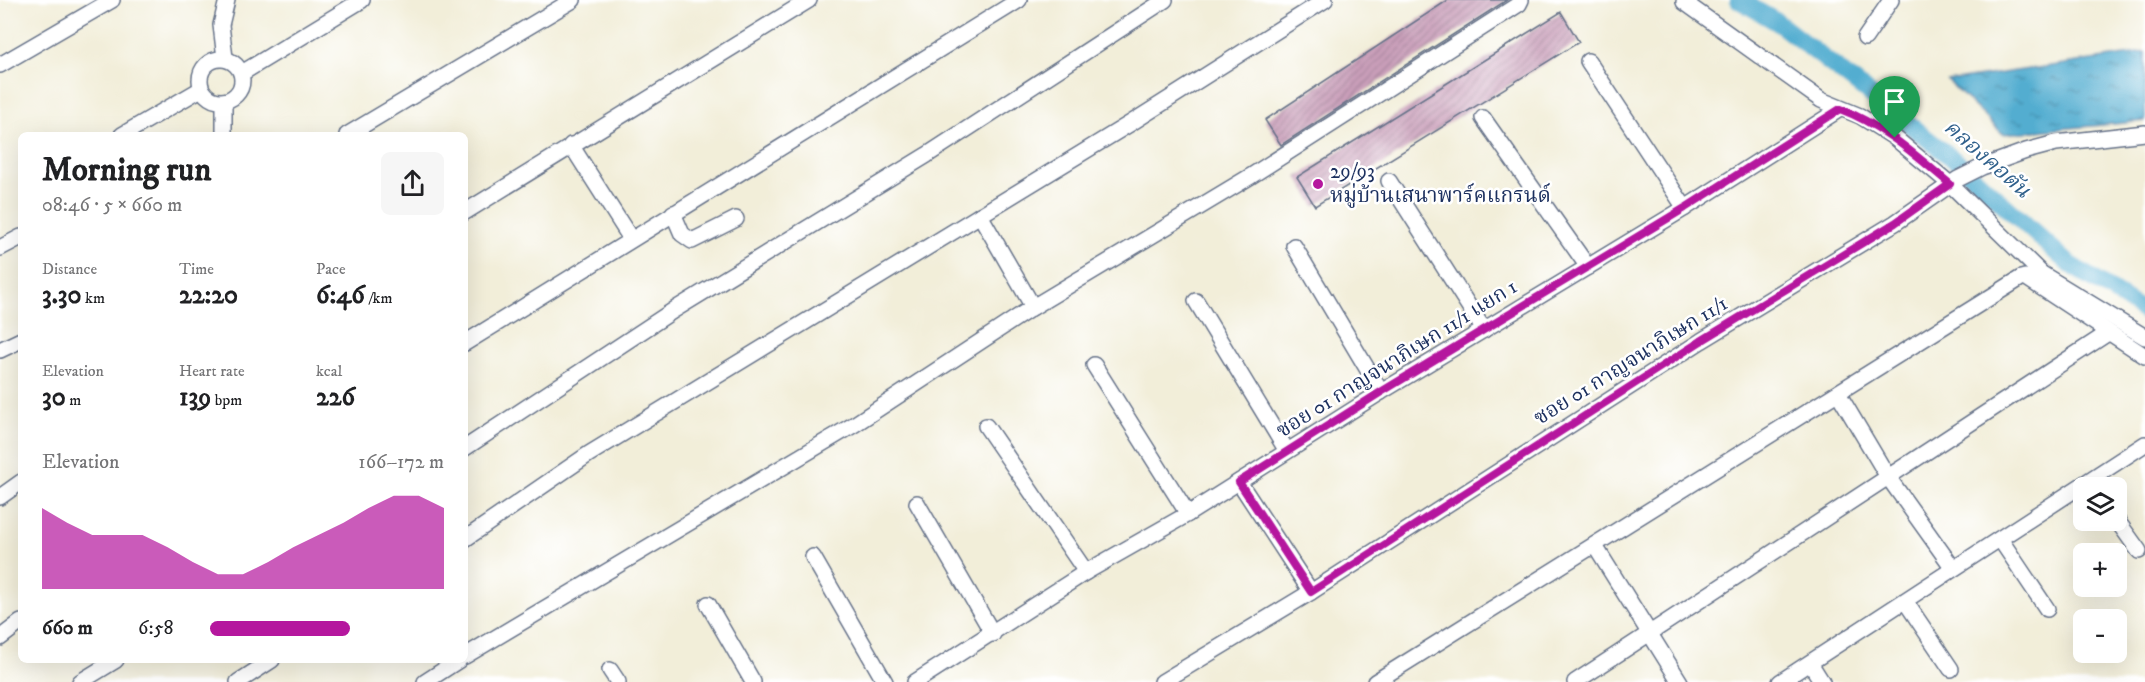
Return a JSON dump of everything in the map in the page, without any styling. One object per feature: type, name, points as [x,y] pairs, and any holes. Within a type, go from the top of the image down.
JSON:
[{"type":"street","points":[[0,64],[112,0]]},
{"type":"street","points":[[225,58],[221,24],[227,0]]},
{"type":"street","points":[[242,73],[362,0]]},
{"type":"street","points":[[352,132],[573,0]]},
{"type":"street","points":[[468,210],[809,0]]},
{"type":"street","points":[[468,341],[1018,0]]},
{"type":"street","points":[[468,446],[674,309],[927,155],[1165,0]]},
{"type":"street","points":[[468,537],[590,454],[1131,123],[1325,0]]},
{"type":"street","points":[[468,654],[855,424],[1033,308],[1251,176],[1519,4],[1521,0]]},
{"type":"street","points":[[1865,38],[1891,0]]},
{"type":"street","points":[[1684,2],[1821,100],[1860,116],[1895,138],[1954,182],[2042,274],[2145,337]]},
{"type":"street","points":[[225,58],[236,63],[242,73],[242,86],[236,96],[224,101],[215,100],[201,89],[200,77],[204,67],[213,60],[225,58]]},
{"type":"street","points":[[1588,61],[1685,208]]},
{"type":"street","points":[[127,132],[201,89]]},
{"type":"street","points":[[224,101],[225,132]]},
{"type":"street","name":"ซอย 01 กาญจนาภิเษก 11/1 แยก 1","points":[[915,682],[993,634],[1086,572],[1188,514],[1381,392],[1685,208],[1840,109]]},
{"type":"street","points":[[1483,118],[1587,267]]},
{"type":"street","name":"ซอย 01 กาญจนาภิเษก 11/1","points":[[1162,682],[1311,592],[1691,347],[1895,223],[1954,182],[1982,167],[2056,143],[2145,133]]},
{"type":"street","points":[[571,145],[631,239]]},
{"type":"street","points":[[1389,181],[1484,330]]},
{"type":"street","points":[[673,213],[682,234],[692,241],[736,219]]},
{"type":"street","points":[[980,215],[1033,308]]},
{"type":"street","points":[[0,248],[18,239]]},
{"type":"street","points":[[1294,246],[1381,392]]},
{"type":"street","points":[[1375,682],[2021,278],[2025,277],[2145,356]]},
{"type":"street","points":[[1196,301],[1287,451]]},
{"type":"street","points":[[1575,682],[2108,333]]},
{"type":"street","points":[[0,350],[18,341]]},
{"type":"street","points":[[1094,365],[1188,514]]},
{"type":"street","points":[[1838,393],[1888,477],[1953,568]]},
{"type":"street","points":[[986,426],[1086,572]]},
{"type":"street","points":[[2102,477],[2145,444]]},
{"type":"street","points":[[1239,482],[1311,592]]},
{"type":"street","points":[[0,497],[18,484]]},
{"type":"street","points":[[1780,682],[1953,568],[2073,496]]},
{"type":"street","points":[[917,503],[993,634]]},
{"type":"street","points":[[2125,531],[2139,551]]},
{"type":"street","points":[[2000,539],[2047,609]]},
{"type":"street","points":[[1595,546],[1680,682]]},
{"type":"street","points":[[813,557],[885,682]]},
{"type":"street","points":[[1905,601],[1951,669]]},
{"type":"street","points":[[708,604],[753,682]]},
{"type":"street","points":[[0,638],[18,624]]},
{"type":"street","points":[[80,682],[111,663]]},
{"type":"street","points":[[238,682],[267,663]]},
{"type":"street","points":[[425,682],[454,663]]},
{"type":"street","points":[[1810,663],[1822,682]]},
{"type":"water","points":[[2145,52],[2145,121],[2003,134],[1948,81]]},
{"type":"building","points":[[1448,0],[1507,0],[1281,145],[1265,120]]},
{"type":"building","points":[[1561,12],[1579,42],[1315,206],[1297,177]]},
{"type":"waterway","name":"คลองคอตัน","points":[[1739,0],[1777,22],[1957,162],[2069,264],[2145,312]]},
{"type":"place","name":"29/93 หมู่บ้านเสนาพาร์คแกรนด์","points":[[1318,184]]},
{"type":"route","points":[[1840,109],[1860,116],[1895,138],[1950,184],[1895,223],[1701,341],[1311,592],[1239,482],[1381,392],[1685,208],[1840,109]]}]
